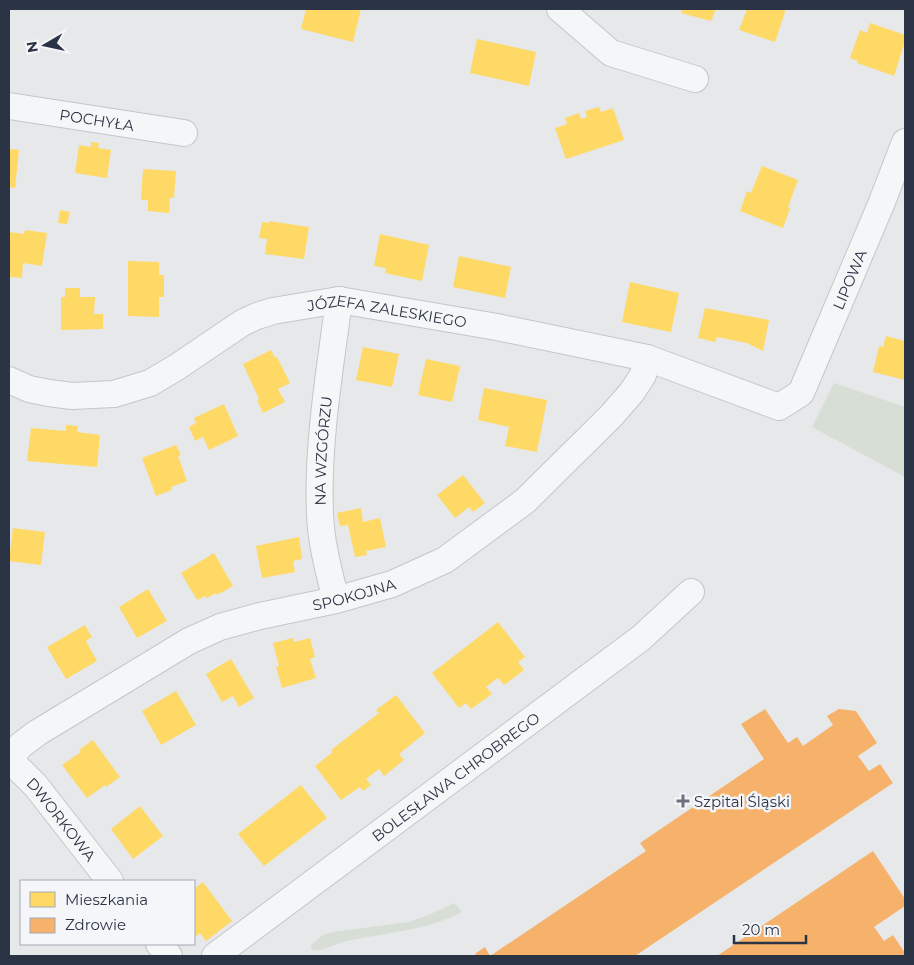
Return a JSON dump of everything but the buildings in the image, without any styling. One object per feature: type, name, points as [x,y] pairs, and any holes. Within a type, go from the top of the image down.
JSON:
[{"type":"street","points":[[560,9],[611,53],[695,79]]},
{"type":"street","name":"POCHYŁA","points":[[9,106],[184,133]]},
{"type":"street","name":"LIPOWA","points":[[778,407],[801,393],[882,202],[905,142]]},
{"type":"street","name":"JÓZEFA ZALESKIEGO","points":[[9,380],[29,389],[49,393],[79,396],[114,394],[150,383],[242,323],[256,316],[272,311],[339,300],[497,327],[647,358],[778,407]]},
{"type":"street","name":"NA WZGÓRZU","points":[[336,600],[324,546],[320,515],[320,483],[324,428],[339,300]]},
{"type":"street","name":"SPOKOJNA","points":[[9,759],[37,733],[188,641],[220,627],[260,616],[336,600],[392,584],[444,560],[525,501],[632,392],[643,375],[647,358]]},
{"type":"street","name":"BOLESŁAWA CHROBREGO","points":[[215,956],[640,638],[691,592]]},
{"type":"street","name":"DWORKOWA","points":[[9,759],[36,786],[109,880]]},
{"type":"street","points":[[160,945],[169,956]]},
{"type":"shaded area","points":[[834,383],[905,407],[905,477],[812,427]]},
{"type":"shaded area","points":[[454,903],[462,912],[433,924],[343,942],[322,950],[311,949],[311,945],[323,935],[409,922]]},
{"type":"place","name":"Szpital Śląski","points":[[683,801]]}]
